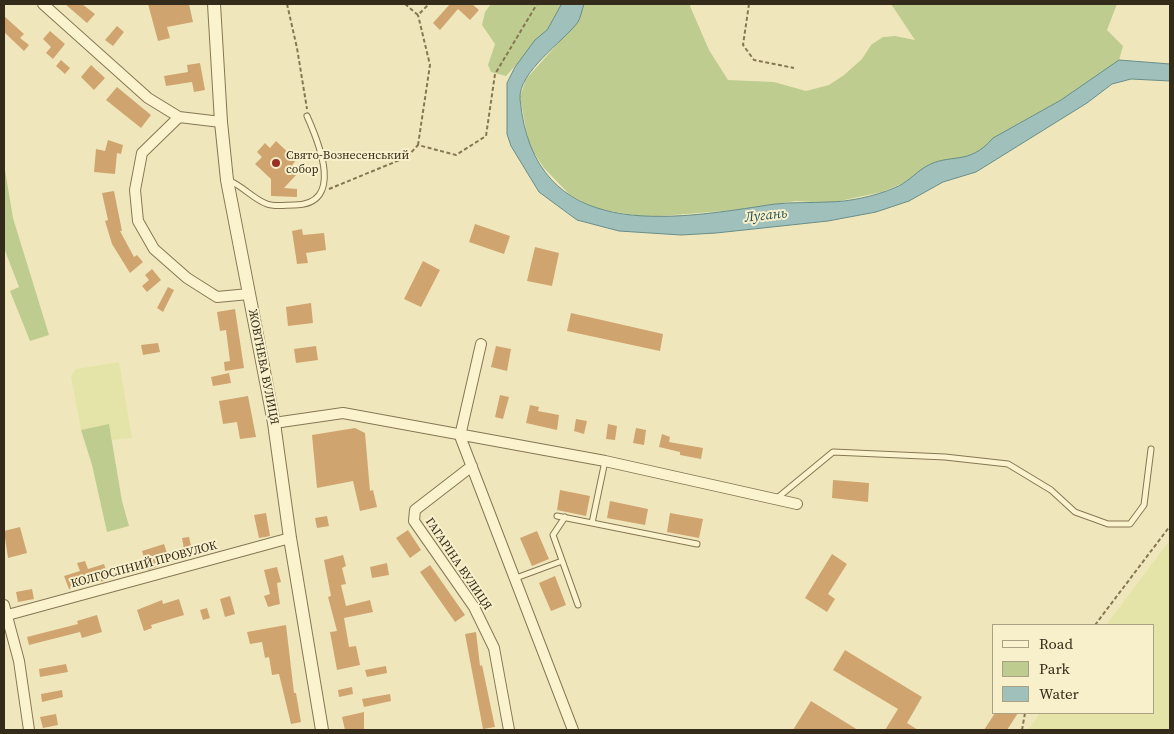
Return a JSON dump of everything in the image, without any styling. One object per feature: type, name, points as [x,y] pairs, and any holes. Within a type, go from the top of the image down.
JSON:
[{"type":"street","points":[[43,4],[148,98],[179,117],[221,122]]},
{"type":"street","name":"ЖОВТНЕВА ВУЛИЦЯ","points":[[214,4],[221,122],[228,180],[274,423],[290,538],[322,730]]},
{"type":"street","points":[[179,117],[142,153],[135,190],[138,221],[154,249],[187,278],[217,297],[249,294]]},
{"type":"street","points":[[481,344],[460,436],[573,730]]},
{"type":"street","points":[[274,423],[343,413],[460,436],[605,461],[797,504]]},
{"type":"street","name":"ГАГАРІНА ВУЛИЦЯ","points":[[472,466],[416,510],[414,521],[474,607],[494,648],[509,730]]},
{"type":"street","name":"КОЛГОСПНИЙ ПРОВУЛОК","points":[[5,612],[290,538]]},
{"type":"street","points":[[5,612],[19,661],[29,730]]},
{"type":"lane","points":[[228,180],[242,186],[268,204],[305,205],[322,192],[325,181],[320,146],[308,116]]},
{"type":"lane","points":[[776,499],[833,452],[945,457],[1008,464],[1051,490],[1075,512],[1108,524],[1130,524],[1144,505],[1151,449]]},
{"type":"lane","points":[[592,523],[605,461]]},
{"type":"lane","points":[[557,516],[697,544]]},
{"type":"lane","points":[[564,518],[553,535],[578,605]]},
{"type":"lane","points":[[516,578],[562,562]]},
{"type":"path","points":[[287,4],[297,48],[308,116]]},
{"type":"path","points":[[322,192],[408,157],[418,145],[430,65],[418,15],[405,4]]},
{"type":"path","points":[[418,15],[429,4]]},
{"type":"path","points":[[418,145],[456,155],[486,136],[495,74],[537,4]]},
{"type":"path","points":[[749,4],[744,45],[754,60],[794,68]]},
{"type":"path","points":[[1096,624],[1170,526]]},
{"type":"path","points":[[1022,730],[1025,714]]},
{"type":"shaded area","points":[[119,362],[132,438],[112,440],[109,425],[81,430],[71,376],[76,369]]},
{"type":"shaded area","points":[[1170,540],[1170,730],[1028,730],[1039,714],[1154,714],[1154,624],[1107,624]]},
{"type":"green space","points":[[491,4],[563,4],[547,30],[506,76],[491,72],[488,65],[495,44],[482,25],[485,12]]},
{"type":"green space","points":[[584,4],[691,4],[690,6],[709,50],[728,80],[774,82],[806,91],[829,85],[844,75],[862,59],[871,45],[883,37],[895,36],[915,40],[891,4],[1117,4],[1107,30],[1123,46],[1119,60],[1068,96],[993,138],[984,148],[969,157],[941,161],[925,167],[910,180],[882,192],[830,203],[796,201],[736,210],[648,217],[597,209],[570,195],[544,168],[529,145],[520,97],[526,79],[578,21]]},
{"type":"green space","points":[[4,164],[13,218],[49,335],[30,341],[10,291],[19,287],[4,248]]},
{"type":"green space","points":[[109,424],[122,501],[129,526],[107,532],[92,465],[81,430]]},
{"type":"water","name":"Лугань","points":[[562,4],[584,4],[578,22],[534,68],[526,78],[521,89],[520,99],[531,146],[551,179],[579,201],[613,212],[652,216],[693,215],[782,203],[853,200],[899,186],[925,167],[934,163],[975,153],[993,138],[1061,100],[1119,60],[1170,64],[1170,81],[1131,79],[1112,84],[1087,103],[976,172],[943,182],[909,201],[876,212],[828,221],[716,233],[681,235],[619,231],[577,220],[539,192],[511,146],[507,134],[507,83],[515,67],[535,40],[547,30]]},
{"type":"building","points":[[65,4],[82,4],[95,14],[87,23]]},
{"type":"building","points":[[148,4],[189,4],[193,22],[167,27],[170,38],[158,41]]},
{"type":"building","points":[[450,4],[472,4],[479,10],[470,20],[458,9],[440,30],[433,23]]},
{"type":"building","points":[[4,16],[24,34],[20,38],[29,45],[24,51],[4,32]]},
{"type":"building","points":[[117,26],[124,32],[113,46],[105,40]]},
{"type":"building","points":[[50,31],[65,44],[53,59],[46,53],[51,47],[43,39]]},
{"type":"building","points":[[61,60],[70,68],[65,74],[56,66]]},
{"type":"building","points":[[200,63],[205,90],[194,92],[192,82],[166,86],[164,76],[188,72],[187,65]]},
{"type":"building","points":[[91,65],[105,78],[94,90],[81,77]]},
{"type":"building","points":[[117,87],[151,115],[141,128],[106,100]]},
{"type":"building","points":[[108,140],[123,145],[121,154],[117,153],[115,174],[94,172],[96,149],[105,151]]},
{"type":"building","points":[[276,141],[296,160],[291,167],[298,173],[284,188],[297,189],[297,197],[271,196],[271,179],[255,164],[262,157],[257,152],[265,143],[270,148]]},
{"type":"building","points":[[114,191],[122,231],[120,231],[134,257],[137,255],[143,262],[130,273],[112,244],[105,221],[108,220],[102,193]]},
{"type":"building","points":[[475,224],[510,236],[504,254],[469,242]]},
{"type":"building","points":[[302,229],[303,235],[324,233],[326,250],[306,253],[308,263],[297,264],[292,231]]},
{"type":"building","points":[[535,247],[559,253],[552,286],[527,281]]},
{"type":"building","points":[[423,261],[440,270],[421,307],[404,299]]},
{"type":"building","points":[[152,269],[161,280],[147,292],[142,286],[149,280],[145,275]]},
{"type":"building","points":[[168,287],[174,290],[163,312],[157,308]]},
{"type":"building","points":[[311,303],[313,323],[288,326],[286,307]]},
{"type":"building","points":[[235,309],[244,368],[225,371],[224,362],[230,361],[226,330],[220,331],[217,312]]},
{"type":"building","points":[[571,313],[663,334],[660,351],[567,331]]},
{"type":"building","points":[[158,343],[160,352],[143,355],[141,345]]},
{"type":"building","points":[[316,346],[318,360],[296,363],[294,349]]},
{"type":"building","points":[[496,346],[511,349],[507,371],[491,367]]},
{"type":"building","points":[[229,373],[231,383],[213,386],[211,377]]},
{"type":"building","points":[[500,395],[509,397],[503,419],[495,417]]},
{"type":"building","points":[[248,396],[256,437],[240,439],[237,422],[223,424],[219,401]]},
{"type":"building","points":[[530,405],[539,407],[538,411],[559,415],[557,430],[526,423]]},
{"type":"building","points":[[576,419],[587,421],[584,434],[574,431]]},
{"type":"building","points":[[608,424],[617,426],[615,440],[606,439]]},
{"type":"building","points":[[355,428],[365,433],[370,491],[373,490],[377,507],[360,511],[353,481],[317,488],[312,435]]},
{"type":"building","points":[[636,428],[646,430],[644,445],[633,443]]},
{"type":"building","points":[[662,434],[670,437],[669,442],[703,448],[701,459],[680,455],[680,452],[659,447]]},
{"type":"building","points":[[833,480],[869,483],[868,502],[832,498]]},
{"type":"building","points":[[560,490],[590,496],[586,516],[557,510]]},
{"type":"building","points":[[610,501],[648,509],[645,525],[607,518]]},
{"type":"building","points":[[266,513],[270,536],[259,538],[254,515]]},
{"type":"building","points":[[670,513],[703,519],[699,538],[667,532]]},
{"type":"building","points":[[327,516],[329,526],[317,528],[315,518]]},
{"type":"building","points":[[20,527],[27,553],[8,558],[4,531]]},
{"type":"building","points":[[408,530],[421,550],[410,558],[396,538]]},
{"type":"building","points":[[537,531],[549,559],[532,566],[520,538]]},
{"type":"building","points":[[189,537],[193,554],[185,555],[182,538]]},
{"type":"building","points":[[164,544],[170,562],[148,570],[142,551]]},
{"type":"building","points":[[832,554],[847,564],[828,594],[835,599],[827,612],[805,598]]},
{"type":"building","points":[[343,555],[346,566],[342,568],[346,584],[341,585],[346,606],[370,600],[373,612],[344,618],[349,647],[356,646],[360,665],[337,670],[330,632],[337,631],[328,597],[331,596],[324,560]]},
{"type":"building","points":[[85,561],[88,569],[104,564],[109,579],[100,582],[99,579],[69,589],[64,576],[80,571],[77,563]]},
{"type":"building","points":[[387,563],[389,575],[372,578],[370,567]]},
{"type":"building","points":[[430,565],[465,615],[455,622],[420,572]]},
{"type":"building","points":[[277,567],[281,582],[277,583],[280,604],[268,607],[264,596],[270,594],[264,570]]},
{"type":"building","points":[[555,576],[566,605],[551,611],[539,583]]},
{"type":"building","points":[[32,589],[34,599],[18,602],[16,592]]},
{"type":"building","points":[[230,596],[235,614],[225,617],[220,599]]},
{"type":"building","points":[[179,599],[184,615],[151,625],[152,628],[144,631],[137,610],[162,600],[163,604]]},
{"type":"building","points":[[207,608],[210,618],[203,620],[200,610]]},
{"type":"building","points":[[97,615],[102,632],[82,638],[80,632],[29,645],[27,637],[78,624],[77,621]]},
{"type":"building","points":[[286,625],[294,693],[296,693],[301,722],[291,724],[279,674],[272,675],[269,657],[265,658],[262,642],[250,644],[247,632]]},
{"type":"building","points":[[476,632],[480,666],[482,665],[495,727],[483,729],[465,634]]},
{"type":"building","points":[[845,650],[922,697],[907,723],[918,730],[885,730],[898,709],[833,670]]},
{"type":"building","points":[[66,664],[68,672],[40,677],[39,669]]},
{"type":"building","points":[[386,666],[387,673],[367,677],[365,670]]},
{"type":"building","points":[[352,687],[353,694],[339,697],[338,690]]},
{"type":"building","points":[[62,690],[63,697],[42,702],[41,694]]},
{"type":"building","points":[[390,694],[391,701],[364,707],[362,699]]},
{"type":"building","points":[[811,701],[858,730],[793,730]]},
{"type":"building","points":[[364,712],[364,730],[345,730],[342,717]]},
{"type":"building","points":[[56,714],[58,725],[43,728],[40,717]]},
{"type":"building","points":[[994,714],[1017,714],[1007,730],[984,730]]},
{"type":"place","name":"Свято-Вознесенський собор","points":[[276,163]]}]
